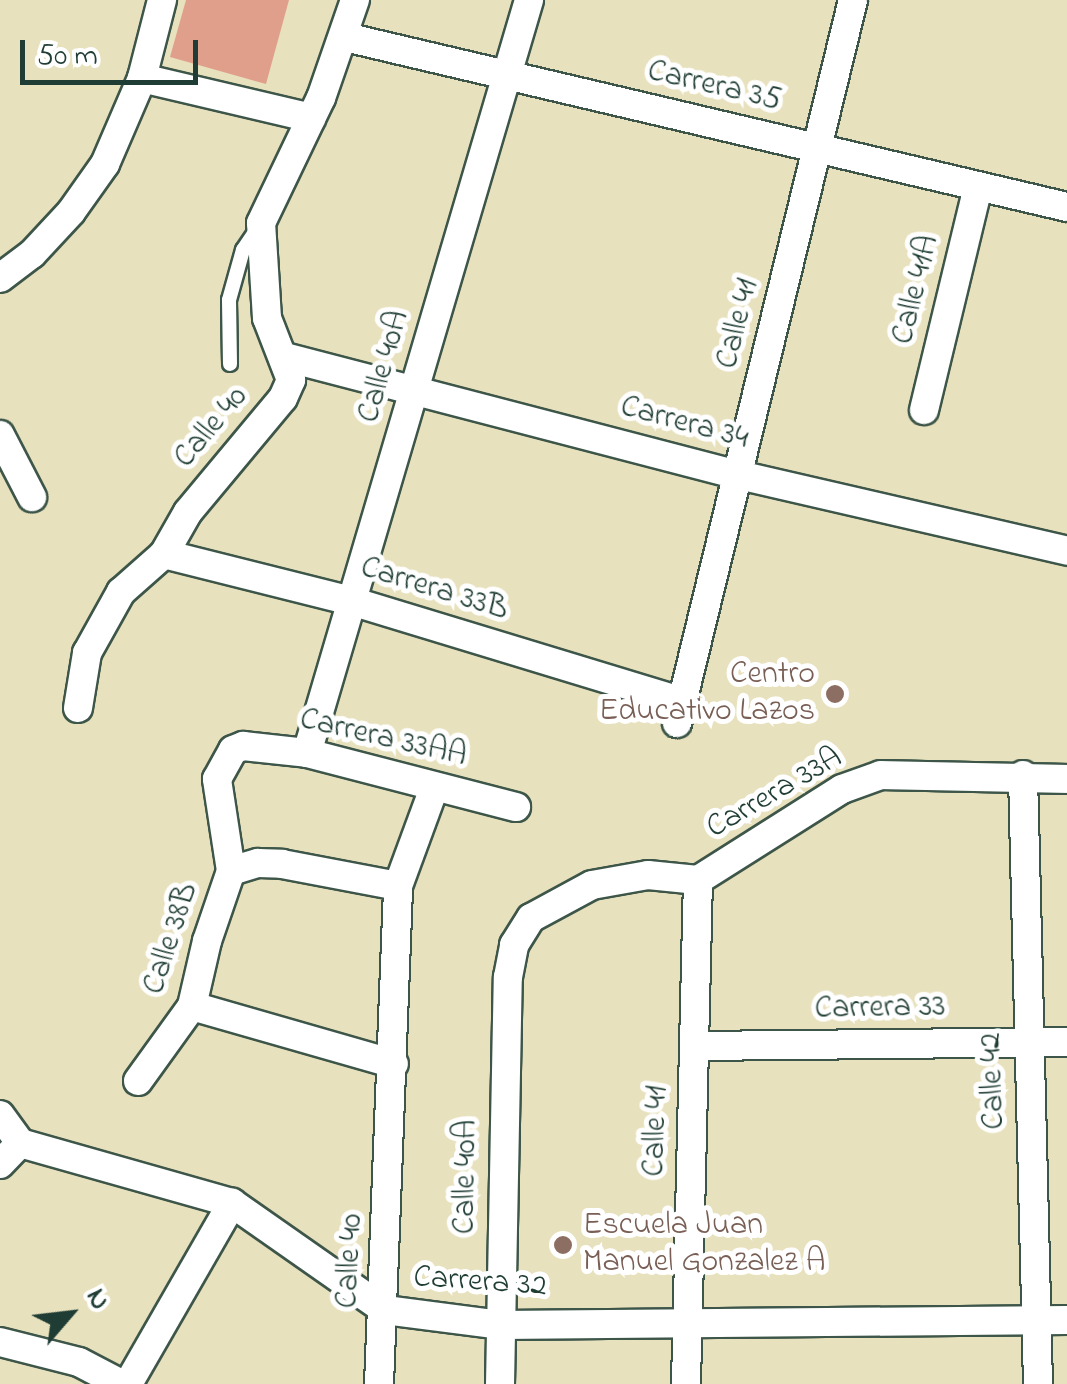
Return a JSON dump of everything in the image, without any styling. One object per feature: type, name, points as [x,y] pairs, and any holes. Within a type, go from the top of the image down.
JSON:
[{"type":"street","points":[[0,278],[45,240],[105,164],[142,78],[162,0]]},
{"type":"street","points":[[286,357],[267,318],[261,223],[345,38],[355,0]]},
{"type":"street","name":"Calle 40A","points":[[307,754],[529,0]]},
{"type":"street","name":"Calle 41","points":[[679,712],[853,0]]},
{"type":"street","name":"Carrera 35","points":[[345,38],[1067,207]]},
{"type":"street","points":[[142,78],[311,118]]},
{"type":"street","name":"Calle 41A","points":[[924,410],[978,186]]},
{"type":"street","name":"Carrera 34","points":[[286,357],[739,475],[1067,551]]},
{"type":"street","name":"Calle 40","points":[[78,708],[87,652],[100,624],[121,592],[164,554],[188,512],[283,398],[291,380],[286,357]]},
{"type":"street","points":[[0,435],[32,497]]},
{"type":"street","name":"Carrera 33B","points":[[164,554],[351,601],[679,712]]},
{"type":"street","name":"Carrera 33AA","points":[[233,750],[243,746],[307,754],[516,807]]},
{"type":"street","name":"Calle 38B","points":[[138,1081],[192,1006],[207,941],[232,871],[218,779],[233,750]]},
{"type":"street","name":"Carrera 33A","points":[[530,918],[592,885],[648,875],[698,880],[842,789],[880,775],[1067,779]]},
{"type":"street","name":"Calle 42","points":[[1022,776],[1038,1384]]},
{"type":"street","name":"Calle 40","points":[[380,1384],[398,886],[434,788]]},
{"type":"street","points":[[232,871],[258,863],[282,864],[398,886]]},
{"type":"street","name":"Calle 41","points":[[686,1384],[698,880]]},
{"type":"street","name":"Calle 40A","points":[[500,1384],[508,977],[514,945],[530,918]]},
{"type":"street","points":[[192,1006],[394,1064]]},
{"type":"street","name":"Carrera 33","points":[[695,1046],[1067,1042]]},
{"type":"street","points":[[0,1115],[10,1153]]},
{"type":"street","name":"Carrera 32","points":[[10,1153],[232,1202],[385,1310],[500,1325],[1067,1320]]},
{"type":"street","points":[[128,1384],[232,1202]]},
{"type":"street","points":[[0,1342],[79,1362],[120,1384]]},
{"type":"lane","points":[[230,364],[229,300],[242,250],[261,223]]},
{"type":"building","points":[[186,0],[289,0],[266,84],[170,57]]},
{"type":"place","name":"Centro Educativo Lazos","points":[[835,694]]},
{"type":"place","name":"Escuela Juan Manuel Gonzalez A","points":[[563,1245]]}]
